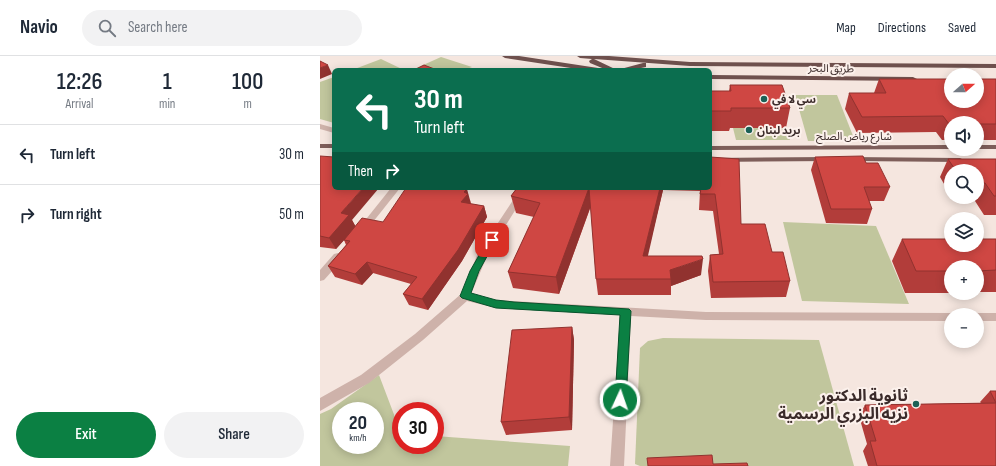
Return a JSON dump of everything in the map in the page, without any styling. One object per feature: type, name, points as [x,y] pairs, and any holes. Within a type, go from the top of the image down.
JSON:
[{"type":"highway","points":[[504,56],[584,68]]},
{"type":"highway","points":[[580,56],[608,68]]},
{"type":"highway","name":"طريق البحر","points":[[580,56],[656,62],[712,64],[996,66]]},
{"type":"highway","points":[[630,68],[656,62]]},
{"type":"highway","points":[[549,63],[565,68]]},
{"type":"highway","name":"طريق البحر","points":[[712,77],[920,80]]},
{"type":"main road","points":[[320,146],[332,146]]},
{"type":"main road","name":"شارع رياض الصلح","points":[[712,148],[944,147]]},
{"type":"main road","points":[[984,147],[996,147]]},
{"type":"main road","name":"شارع رياض الصلح","points":[[712,160],[966,160]]},
{"type":"street","points":[[320,126],[332,130]]},
{"type":"street","points":[[354,239],[394,190]]},
{"type":"street","points":[[320,405],[365,379],[419,337],[465,296],[483,254],[524,190]]},
{"type":"street","points":[[320,277],[345,249]]},
{"type":"street","points":[[465,296],[502,304],[706,316],[944,318]]},
{"type":"street","points":[[617,466],[626,311]]},
{"type":"street","points":[[984,318],[996,318]]},
{"type":"green space","points":[[441,57],[472,67],[469,68],[416,68]]},
{"type":"green space","points":[[381,59],[400,68],[357,68]]},
{"type":"green space","points":[[332,78],[332,122],[320,119],[320,82]]},
{"type":"green space","points":[[795,95],[837,95],[855,141],[808,141]]},
{"type":"green space","points":[[733,128],[786,128],[790,140],[736,140]]},
{"type":"green space","points":[[783,222],[876,226],[909,304],[802,301]]},
{"type":"green space","points":[[663,338],[819,340],[854,466],[640,466],[635,464],[640,348],[648,341]]},
{"type":"green space","points":[[379,375],[392,409],[392,454],[444,454],[444,437],[570,446],[568,466],[320,466],[320,414],[332,408],[332,454],[384,454],[384,402],[341,402]]},
{"type":"building","points":[[320,61],[328,65],[320,68]]},
{"type":"building","points":[[424,65],[432,68],[418,68]]},
{"type":"building","points":[[879,79],[944,79],[944,108],[984,108],[984,79],[996,79],[996,124],[984,124],[984,116],[862,117],[849,93],[886,93]]},
{"type":"building","points":[[730,85],[782,85],[790,108],[731,108],[731,111],[712,111],[712,91],[731,91]]},
{"type":"building","points":[[320,156],[332,157],[332,190],[361,190],[341,213],[349,215],[329,238],[320,236]]},
{"type":"building","points":[[863,156],[866,163],[878,163],[890,187],[864,187],[872,209],[831,209],[815,157]]},
{"type":"building","points":[[712,157],[739,159],[741,224],[765,224],[772,252],[783,252],[790,281],[713,282],[710,255],[723,254],[715,194],[700,194],[701,190],[712,190]]},
{"type":"building","points":[[948,159],[996,159],[996,196],[994,196],[984,183],[984,164],[951,164]]},
{"type":"building","points":[[405,190],[466,190],[464,192],[468,194],[461,202],[484,206],[458,250],[422,299],[403,294],[417,277],[367,262],[355,274],[328,266],[350,241],[344,240],[362,218],[383,222]]},
{"type":"building","points":[[516,190],[588,190],[556,277],[508,272],[540,203],[511,196]]},
{"type":"building","points":[[589,190],[660,190],[643,256],[702,256],[703,259],[670,270],[671,279],[596,279]]},
{"type":"building","points":[[902,239],[944,239],[944,252],[984,252],[984,239],[996,239],[996,270],[984,271],[984,260],[944,260],[944,271],[916,271]]},
{"type":"building","points":[[572,327],[569,417],[501,422],[512,330]]},
{"type":"building","points":[[990,391],[996,391],[996,403]]},
{"type":"building","points":[[996,403],[996,466],[877,466],[870,441],[876,441],[865,405]]},
{"type":"building","points":[[712,455],[713,464],[747,463],[748,466],[648,466],[647,458]]},
{"type":"place","name":"سي لا في","points":[[764,99]]},
{"type":"place","name":"بريد لبنان","points":[[749,130]]},
{"type":"place","name":"ثانوية الدكتور نزيه البزري الرسمية","points":[[916,404]]},
{"type":"route","points":[[492,240],[483,254],[465,296],[496,304],[514,306],[626,311],[620,400]]}]
